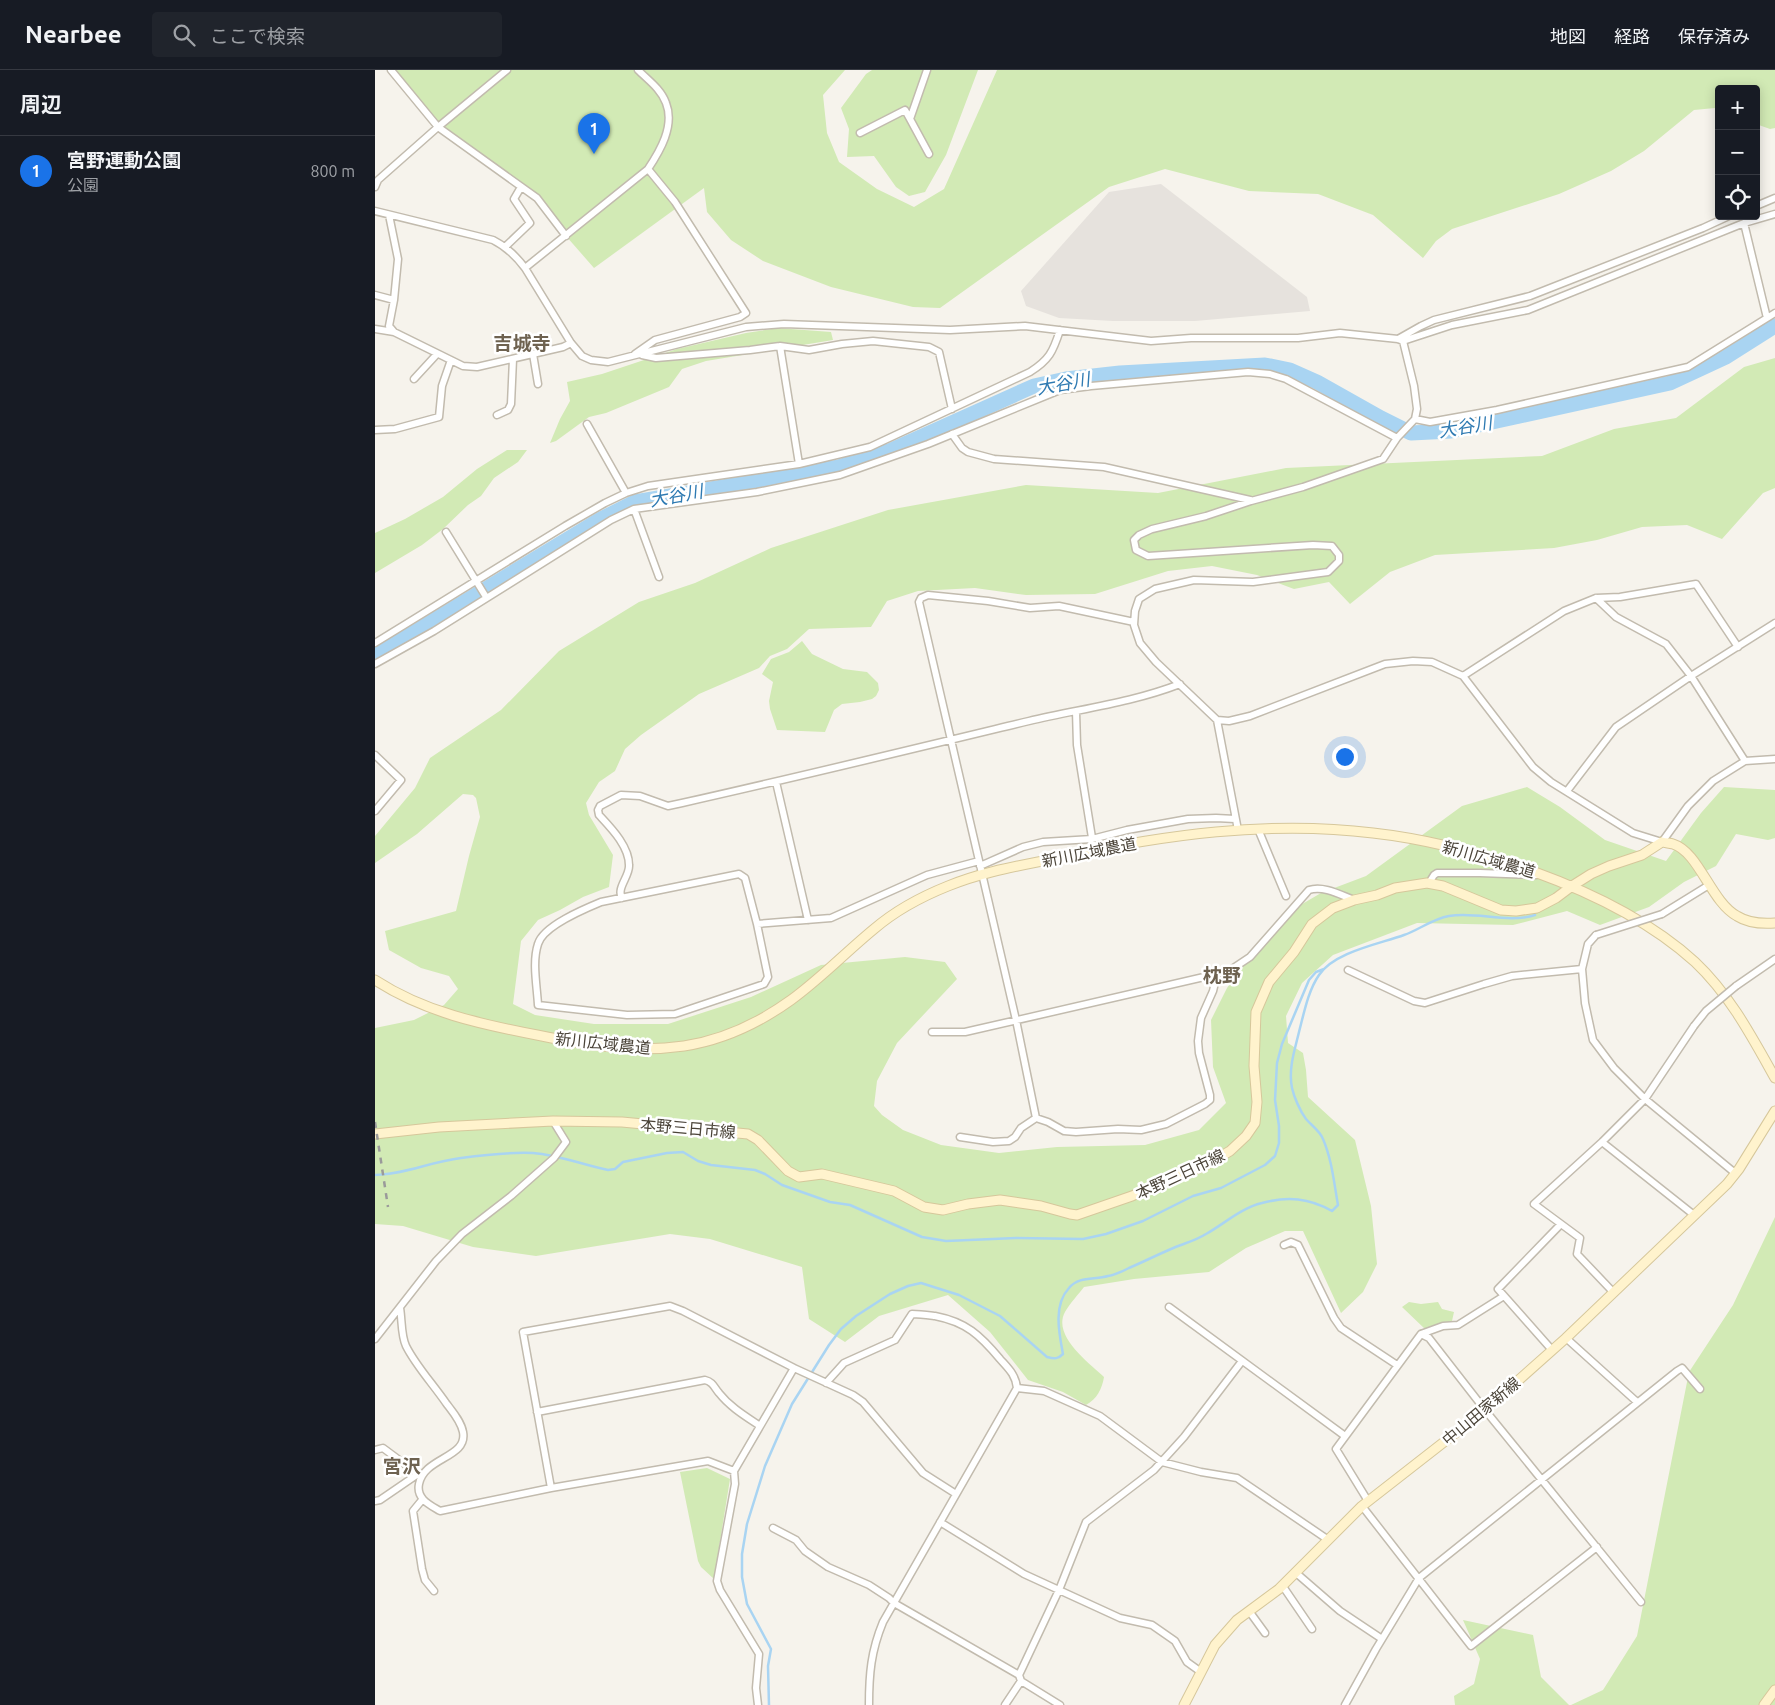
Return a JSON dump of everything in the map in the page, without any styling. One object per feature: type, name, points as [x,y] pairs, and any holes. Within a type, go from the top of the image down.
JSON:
[{"type":"main road","name":"新川広域農道","points":[[375,980],[397,995],[479,1024],[586,1044],[639,1050],[685,1046],[729,1035],[792,1000],[878,925],[911,904],[980,867],[1160,839],[1238,830],[1305,828],[1371,832],[1451,847],[1499,860],[1572,886],[1627,915],[1667,940],[1697,964],[1741,1017],[1775,1078]]},
{"type":"main road","points":[[1662,842],[1675,844],[1691,857],[1709,885],[1727,908],[1737,916],[1763,924],[1775,923]]},
{"type":"main road","name":"本野三日市線","points":[[375,1134],[439,1127],[553,1121],[622,1122],[748,1134],[758,1140],[788,1171],[799,1176],[822,1174],[894,1191],[924,1207],[943,1210],[967,1204],[1000,1200],[1077,1214],[1132,1196],[1204,1166],[1230,1151],[1246,1136],[1255,1123],[1257,1102],[1254,1066],[1256,1012],[1269,982],[1294,952],[1312,924],[1333,908],[1354,900],[1377,896],[1395,888],[1411,884],[1429,883],[1443,886],[1501,910],[1516,911],[1537,908],[1609,866],[1641,855],[1662,842]]},
{"type":"main road","name":"中山田家新線","points":[[1184,1705],[1215,1645],[1223,1634],[1237,1620],[1282,1585],[1365,1504],[1485,1410],[1614,1293],[1735,1173],[1775,1111]]},
{"type":"main road","points":[[1764,1705],[1775,1690]]},
{"type":"street","points":[[391,70],[438,127],[537,198],[566,236]]},
{"type":"street","points":[[375,187],[378,180],[507,70]]},
{"type":"street","points":[[525,268],[648,169],[656,157],[666,135],[668,118],[666,103],[655,86],[638,70]]},
{"type":"street","points":[[910,119],[927,70]]},
{"type":"street","points":[[861,133],[905,110],[929,154]]},
{"type":"street","points":[[632,356],[655,340],[741,317],[746,313],[675,202],[648,169]]},
{"type":"street","points":[[505,246],[531,223],[514,199],[521,187]]},
{"type":"street","points":[[1760,204],[1775,198]]},
{"type":"street","points":[[375,211],[493,240],[505,246],[525,268],[571,343],[582,356],[591,360],[608,362],[746,327],[784,324],[950,330],[1025,326],[1151,341],[1191,338],[1298,338],[1340,333],[1401,340],[1452,325],[1528,310],[1744,223],[1775,214]]},
{"type":"street","points":[[389,215],[397,259],[394,300],[389,326],[394,332]]},
{"type":"street","points":[[1401,340],[1421,326],[1434,320],[1530,296],[1720,220]]},
{"type":"street","points":[[1744,223],[1767,318]]},
{"type":"street","points":[[375,295],[394,300]]},
{"type":"street","points":[[1415,419],[1430,422],[1497,410],[1689,367],[1775,313]]},
{"type":"street","points":[[375,329],[394,332],[463,366],[477,368],[563,347],[571,343]]},
{"type":"street","points":[[375,644],[605,502],[648,486],[799,464],[871,447],[986,391],[1030,372],[1042,364],[1053,352],[1060,330]]},
{"type":"street","points":[[1401,340],[1414,386],[1417,410],[1415,419],[1397,438],[1383,459],[1303,487],[1206,516],[1153,529],[1139,535],[1134,540],[1136,550],[1148,556],[1313,545],[1333,546],[1339,555],[1339,562],[1328,572],[1253,582],[1194,580],[1155,589],[1139,598],[1134,622],[1141,643],[1156,662],[1217,720],[1229,722],[1250,716],[1385,664],[1413,661],[1432,662],[1463,676],[1533,767],[1551,782],[1633,833],[1662,842],[1688,806],[1713,781],[1745,762],[1775,759]]},
{"type":"street","points":[[641,354],[656,358],[780,346],[809,350],[873,341],[929,347],[939,352],[952,409]]},
{"type":"street","points":[[780,346],[799,464]]},
{"type":"street","points":[[414,379],[437,354]]},
{"type":"street","points":[[533,354],[538,384]]},
{"type":"street","points":[[497,415],[508,410],[511,404],[513,359]]},
{"type":"street","points":[[375,430],[395,428],[439,417],[442,386],[451,360]]},
{"type":"street","points":[[375,664],[434,631],[611,520],[634,509],[757,492],[841,475],[879,463],[1060,390],[1249,372],[1270,374],[1286,379],[1397,438]]},
{"type":"street","points":[[587,424],[626,494]]},
{"type":"street","points":[[952,434],[962,448],[968,452],[994,459],[1104,468],[1251,501]]},
{"type":"street","points":[[634,509],[659,577]]},
{"type":"street","points":[[446,532],[486,597]]},
{"type":"street","points":[[1463,676],[1564,611],[1596,598],[1620,597],[1696,584],[1738,647]]},
{"type":"street","points":[[1036,1118],[1016,1020],[919,602],[921,598],[928,595],[988,601],[1030,608],[1059,606],[1134,622]]},
{"type":"street","points":[[1596,598],[1616,617],[1666,644],[1691,676],[1745,762]]},
{"type":"street","points":[[1567,791],[1616,727],[1691,676],[1775,623]]},
{"type":"street","points":[[622,898],[620,889],[629,871],[627,856],[621,843],[599,815],[598,810],[600,806],[621,795],[640,796],[668,806],[1128,700],[1163,691],[1180,684]]},
{"type":"street","points":[[1076,711],[1077,746],[1094,850]]},
{"type":"street","points":[[1217,720],[1238,830]]},
{"type":"street","points":[[375,755],[401,780],[375,811]]},
{"type":"street","points":[[776,782],[808,920]]},
{"type":"street","points":[[757,924],[831,918],[927,875],[980,867],[1023,847],[1043,842],[1092,839],[1160,823],[1217,818],[1235,819]]},
{"type":"street","points":[[1258,829],[1286,896]]},
{"type":"street","points":[[1429,883],[1437,873],[1542,875]]},
{"type":"street","points":[[739,874],[745,878],[757,924],[768,977],[764,984],[675,1014],[627,1015],[538,1005],[536,960],[538,942],[547,930],[586,908],[601,902],[622,898],[739,874]]},
{"type":"street","points":[[1709,885],[1661,914],[1595,935],[1588,944],[1582,969],[1585,1003],[1593,1040],[1615,1068],[1645,1099],[1735,1173]]},
{"type":"street","points":[[932,1032],[965,1032],[1217,974],[1232,969],[1249,957],[1309,890],[1314,888],[1325,889],[1354,900]]},
{"type":"street","points":[[1614,1293],[1577,1254],[1580,1238],[1534,1204],[1602,1142],[1645,1099],[1706,1011],[1736,986],[1775,959]]},
{"type":"street","points":[[1348,970],[1414,1001],[1425,1003],[1512,976],[1582,969]]},
{"type":"street","points":[[1036,1118],[1064,1131],[1076,1132],[1118,1128],[1141,1130],[1166,1124],[1205,1104],[1210,1100],[1210,1094],[1199,1053],[1198,1041],[1201,1018],[1213,992],[1217,974]]},
{"type":"street","points":[[960,1137],[993,1142],[1009,1141],[1015,1137],[1021,1128],[1036,1118]]},
{"type":"street","points":[[375,1339],[430,1268],[462,1234],[511,1196],[554,1158],[566,1142],[553,1121]]},
{"type":"street","points":[[1602,1142],[1695,1214]]},
{"type":"street","points":[[1552,1350],[1499,1289],[1561,1224]]},
{"type":"street","points":[[1284,1245],[1291,1242],[1298,1245],[1334,1318],[1341,1328],[1397,1365]]},
{"type":"street","points":[[1504,1296],[1458,1325],[1443,1326],[1421,1334],[1336,1449],[1365,1504],[1471,1646],[1597,1548]]},
{"type":"street","points":[[551,1488],[523,1332],[670,1306],[826,1384],[853,1395],[863,1402],[923,1473],[956,1494]]},
{"type":"street","points":[[1169,1307],[1345,1436]]},
{"type":"street","points":[[375,1501],[380,1500],[446,1458],[463,1443],[464,1433],[455,1415],[405,1344],[400,1308]]},
{"type":"street","points":[[826,1384],[844,1363],[895,1340],[912,1314],[947,1318],[960,1322],[985,1341],[1016,1378],[1017,1388],[894,1603],[875,1643],[869,1674],[869,1705]]},
{"type":"street","points":[[1421,1334],[1429,1338],[1641,1602]]},
{"type":"street","points":[[1566,1338],[1637,1402]]},
{"type":"street","points":[[1005,1705],[1020,1678],[1059,1590],[1086,1522],[1155,1470],[1184,1437],[1242,1361]]},
{"type":"street","points":[[758,1705],[756,1688],[759,1654],[720,1590],[717,1581],[735,1484],[734,1472],[794,1368]]},
{"type":"street","points":[[1345,1705],[1419,1578],[1637,1402],[1682,1368],[1700,1389]]},
{"type":"street","points":[[537,1412],[705,1380],[711,1382],[731,1405],[760,1426]]},
{"type":"street","points":[[1017,1388],[1044,1391],[1100,1416],[1162,1462],[1201,1472],[1237,1478],[1327,1539]]},
{"type":"street","points":[[375,1450],[383,1448],[420,1475]]},
{"type":"street","points":[[420,1475],[418,1489],[422,1500],[440,1511],[551,1488],[708,1461],[734,1472]]},
{"type":"street","points":[[422,1500],[413,1511],[425,1580],[435,1591]]},
{"type":"street","points":[[940,1522],[1024,1574],[1120,1618],[1152,1625],[1175,1642],[1187,1662],[1201,1672]]},
{"type":"street","points":[[773,1528],[796,1540],[805,1551],[827,1567],[869,1585],[894,1603],[1020,1678],[1060,1705]]},
{"type":"street","points":[[1295,1572],[1340,1611],[1382,1639]]},
{"type":"street","points":[[1282,1585],[1312,1630]]},
{"type":"street","points":[[1249,1611],[1265,1633]]},
{"type":"shaded area","points":[[1161,184],[1307,297],[1310,311],[1195,321],[1113,321],[1059,318],[1026,306],[1021,291],[1109,192]]},
{"type":"green space","points":[[391,70],[845,70],[823,95],[827,133],[839,162],[877,189],[914,207],[944,189],[997,70],[1775,70],[1775,128],[1770,129],[1760,125],[1760,85],[1715,85],[1715,108],[1694,110],[1644,151],[1611,171],[1559,194],[1452,229],[1436,241],[1423,258],[1373,215],[1318,194],[1249,191],[1165,169],[1109,187],[940,308],[913,307],[831,287],[763,261],[731,240],[707,212],[704,188],[594,268],[566,236],[537,198],[438,127]]},
{"type":"green space","points":[[872,70],[978,70],[946,155],[925,192],[909,196],[896,187],[874,156],[847,157],[849,129],[841,108],[866,74]]},
{"type":"green space","points":[[778,328],[831,332],[833,340],[706,361],[682,369],[669,387],[606,413],[589,417],[556,441],[550,443],[570,401],[567,382],[602,374],[677,349],[746,333]]},
{"type":"green space","points":[[1775,358],[1775,488],[1763,493],[1722,539],[1687,525],[1642,527],[1597,540],[1554,548],[1435,555],[1390,572],[1350,604],[1329,582],[1294,589],[1257,575],[1212,566],[1168,571],[1095,594],[1026,595],[975,588],[918,591],[887,601],[871,627],[809,629],[787,649],[770,656],[759,668],[699,694],[641,735],[625,749],[615,771],[599,782],[586,803],[589,815],[613,855],[609,887],[583,897],[538,920],[521,941],[513,1004],[535,1015],[594,1024],[668,1024],[751,997],[821,965],[905,957],[945,962],[957,979],[897,1043],[877,1081],[874,1106],[882,1115],[903,1130],[941,1145],[999,1153],[1057,1147],[1145,1145],[1199,1130],[1226,1103],[1213,1067],[1211,1020],[1227,988],[1249,956],[1292,910],[1321,893],[1366,876],[1462,806],[1527,787],[1560,807],[1605,840],[1666,861],[1701,813],[1724,787],[1775,790],[1775,838],[1768,840],[1736,834],[1716,866],[1684,882],[1649,907],[1600,925],[1567,911],[1513,925],[1417,923],[1333,955],[1302,983],[1286,1016],[1288,1043],[1303,1053],[1308,1097],[1355,1140],[1371,1206],[1377,1264],[1363,1292],[1341,1313],[1303,1231],[1285,1231],[1246,1248],[1209,1272],[1134,1279],[1084,1287],[1065,1312],[1062,1321],[1063,1330],[1074,1348],[1104,1377],[1098,1393],[1086,1405],[1063,1392],[1028,1380],[990,1332],[948,1295],[879,1316],[845,1342],[809,1319],[802,1267],[710,1239],[670,1234],[536,1256],[473,1247],[403,1226],[375,1224],[375,1028],[414,1020],[444,1005],[458,989],[449,976],[421,968],[389,950],[385,931],[456,911],[480,817],[476,798],[473,795],[463,794],[417,834],[375,863],[375,836],[415,788],[430,758],[501,710],[559,651],[639,602],[695,583],[771,548],[888,510],[1026,485],[1158,493],[1286,468],[1542,456],[1614,429],[1676,418],[1744,367]]},
{"type":"green space","points":[[507,450],[527,450],[518,462],[494,478],[481,496],[468,505],[443,529],[422,545],[375,573],[375,533],[405,519],[443,497],[477,469]]},
{"type":"green space","points":[[802,641],[812,654],[843,669],[867,672],[878,683],[879,690],[872,699],[842,704],[834,710],[825,732],[777,730],[770,709],[769,701],[773,682],[762,674],[771,659],[789,652]]},
{"type":"green space","points":[[1775,1217],[1775,1705],[1571,1705],[1603,1690],[1637,1636],[1689,1372],[1733,1305]]},
{"type":"green space","points":[[1409,1302],[1421,1304],[1438,1302],[1442,1309],[1454,1312],[1452,1321],[1425,1329],[1402,1307]]},
{"type":"green space","points":[[707,1468],[730,1479],[714,1579],[701,1567],[698,1561],[680,1472]]},
{"type":"green space","points":[[1463,1620],[1533,1635],[1541,1677],[1569,1705],[1455,1705],[1454,1696],[1474,1684],[1480,1659]]},
{"type":"waterway","name":"大谷川","points":[[375,656],[601,519],[635,502],[839,467],[889,451],[1034,386],[1066,379],[1120,373],[1265,365],[1290,370],[1317,382],[1411,433],[1451,431],[1670,383],[1726,357],[1775,326]]},
{"type":"waterway","points":[[769,1705],[768,1666],[771,1649],[747,1604],[742,1577],[742,1554],[747,1524],[765,1466],[792,1404],[841,1329],[856,1316],[890,1294],[908,1286],[921,1283],[959,1295],[1000,1316],[1047,1357],[1056,1358],[1063,1354],[1059,1311],[1064,1295],[1073,1284],[1087,1279],[1119,1273],[1197,1239],[1254,1205],[1290,1199],[1315,1203],[1332,1211],[1338,1205],[1329,1155],[1320,1133],[1306,1119],[1302,1112],[1294,1096],[1291,1081],[1292,1059],[1309,995],[1319,975],[1335,960],[1358,950],[1404,935],[1443,917],[1470,915],[1514,918],[1535,915]]},
{"type":"waterway","points":[[375,1175],[461,1158],[516,1153],[552,1156],[608,1170],[615,1169],[623,1162],[667,1153],[683,1152],[698,1161],[711,1165],[755,1170],[782,1185],[830,1202],[850,1205],[922,1237],[946,1241],[1016,1238],[1083,1239],[1106,1234],[1143,1221],[1193,1196],[1221,1188],[1265,1165],[1275,1156],[1279,1143],[1279,1126],[1275,1100],[1277,1063],[1282,1044],[1309,980],[1316,972],[1324,969]]},
{"type":"railway","points":[[375,1122],[388,1207]]},
{"type":"place","name":"宮野運動公園","points":[[594,154]]},
{"type":"district","name":"吉城寺","points":[[522,343]]},
{"type":"district","name":"枕野","points":[[1222,975]]},
{"type":"district","name":"宮沢","points":[[402,1466]]}]
